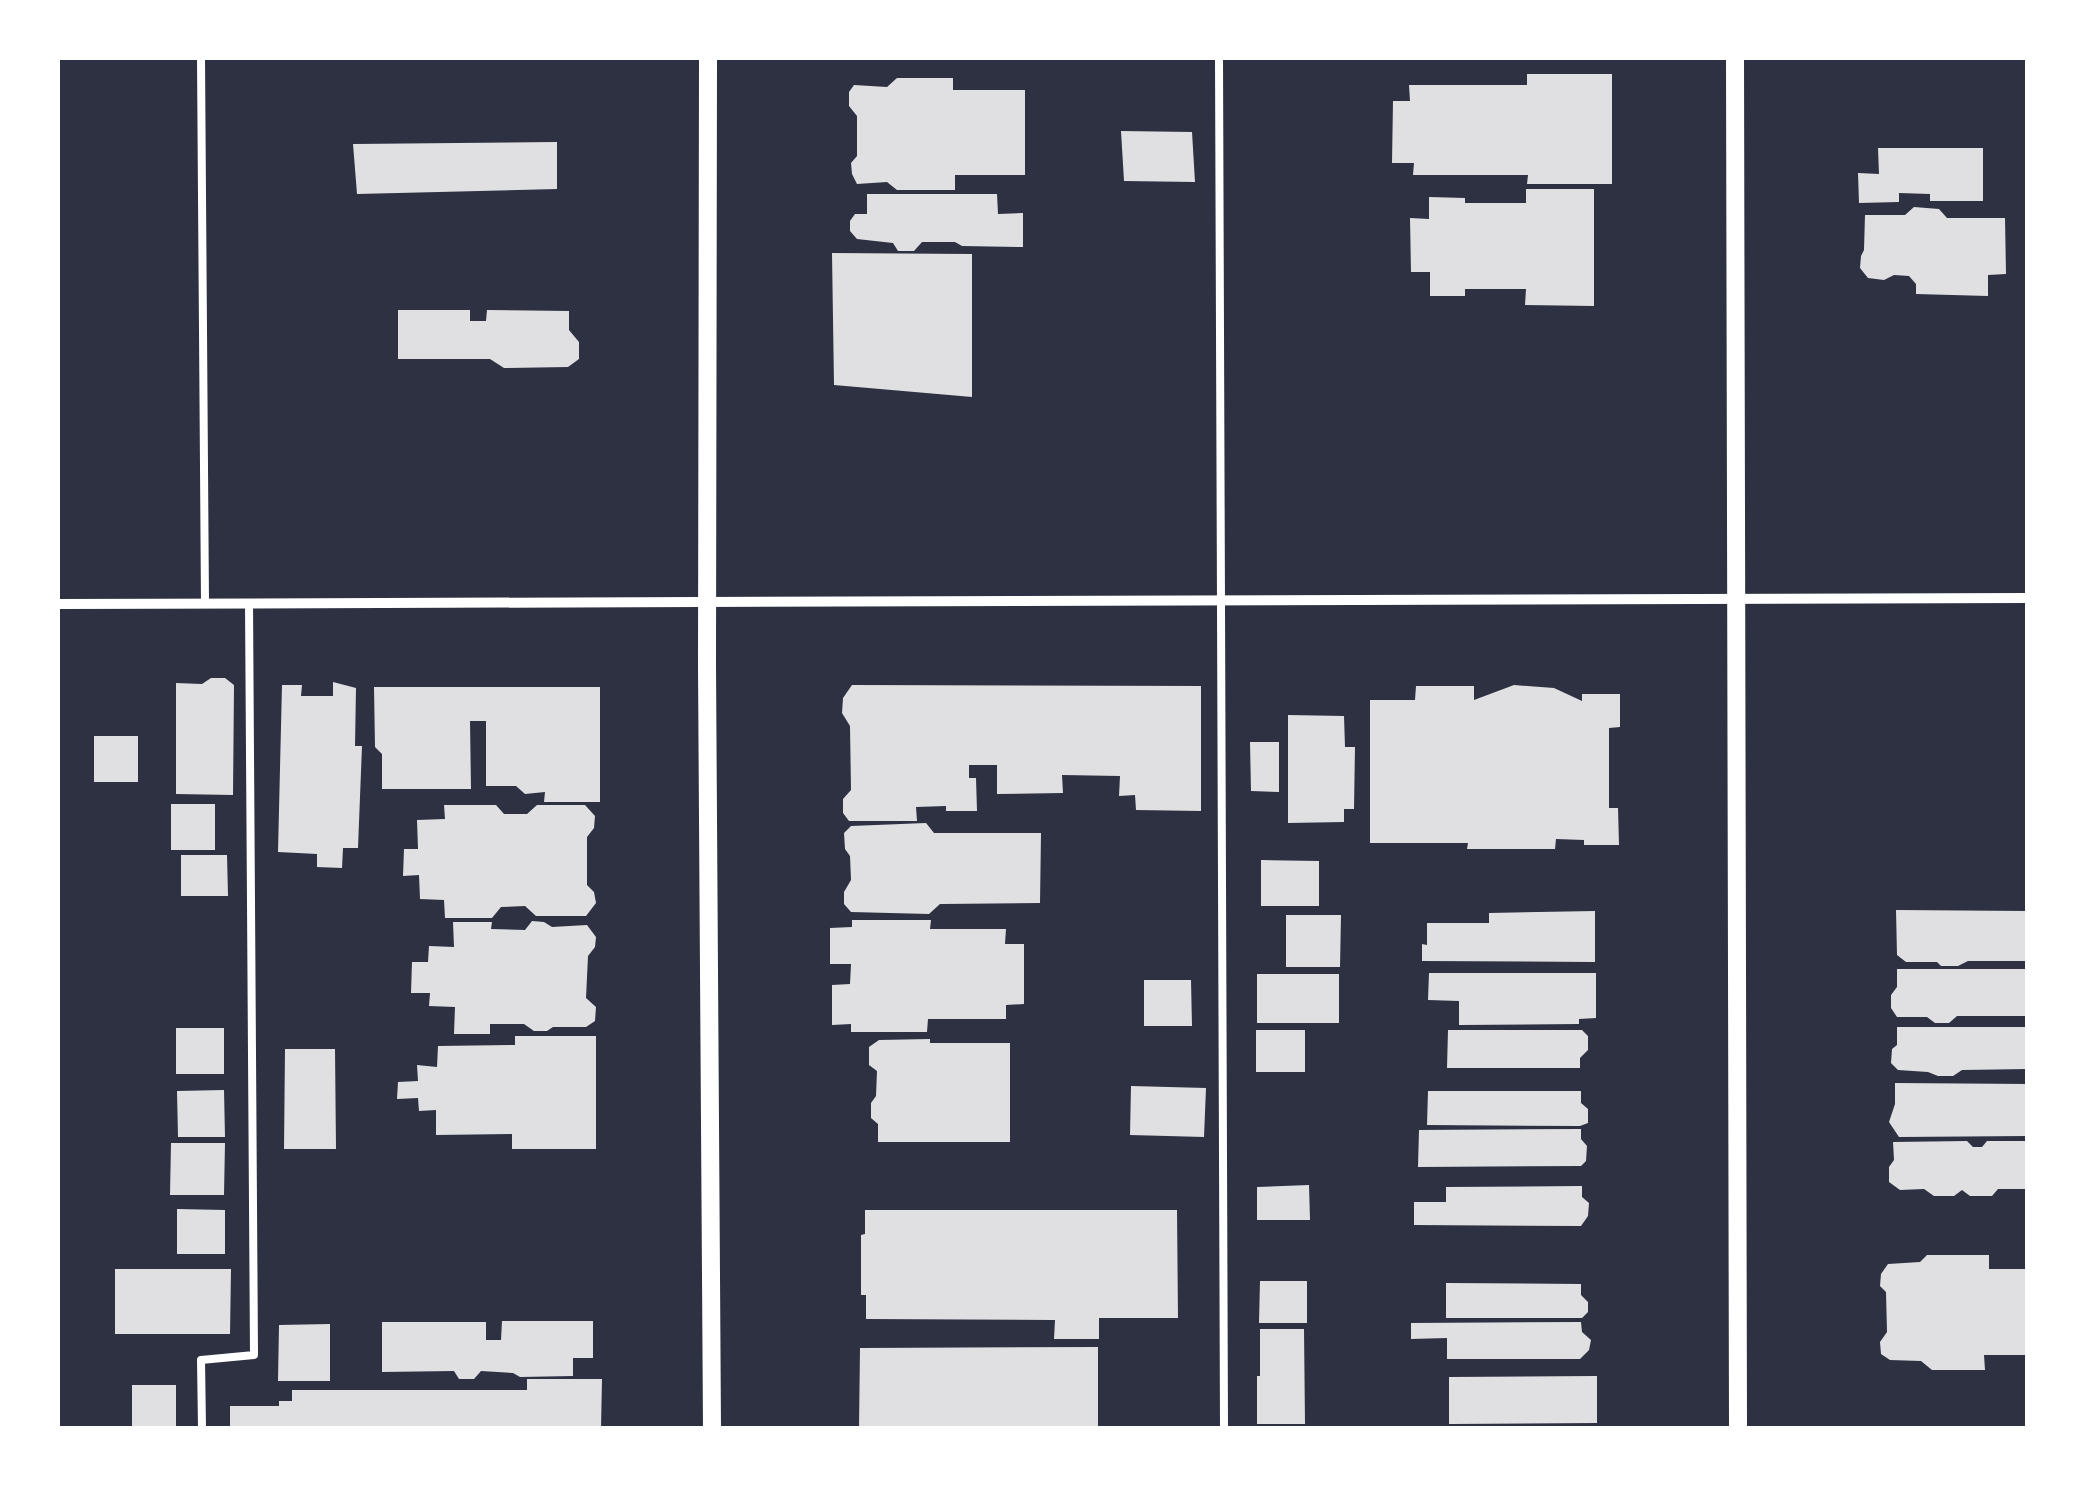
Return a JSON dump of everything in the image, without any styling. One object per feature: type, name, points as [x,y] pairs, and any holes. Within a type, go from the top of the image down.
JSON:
[{"type":"street","points":[[708,58],[712,1428]]},
{"type":"street","points":[[1735,58],[1738,1428]]},
{"type":"street","points":[[58,604],[2028,598]]},
{"type":"lane","points":[[201,58],[205,604]]},
{"type":"lane","points":[[1219,58],[1224,1428]]},
{"type":"lane","points":[[202,1428],[201,1360],[254,1356],[249,604]]},
{"type":"building","points":[[1527,74],[1612,74],[1612,184],[1527,184],[1528,175],[1413,175],[1414,163],[1392,163],[1393,101],[1410,101],[1409,85],[1527,85]]},
{"type":"building","points":[[897,78],[953,78],[953,90],[1025,90],[1025,175],[955,175],[955,190],[897,190],[887,182],[857,184],[851,163],[857,156],[857,116],[849,106],[849,92],[854,85],[887,87]]},
{"type":"building","points":[[1121,131],[1192,132],[1195,182],[1124,181]]},
{"type":"building","points":[[557,142],[557,189],[357,194],[353,144]]},
{"type":"building","points":[[1878,148],[1983,148],[1983,201],[1930,201],[1930,194],[1899,193],[1899,202],[1859,203],[1858,173],[1879,174]]},
{"type":"building","points":[[1526,189],[1594,189],[1594,306],[1525,305],[1526,289],[1465,289],[1465,296],[1430,296],[1430,272],[1411,272],[1410,218],[1429,219],[1429,197],[1465,198],[1465,203],[1526,203]]},
{"type":"building","points":[[867,194],[997,194],[998,214],[1023,213],[1023,247],[922,242],[914,251],[898,251],[893,243],[857,239],[850,231],[850,221],[855,214],[867,214]]},
{"type":"building","points":[[1914,207],[1939,209],[1947,218],[2005,218],[2006,274],[1988,275],[1988,296],[1916,294],[1916,284],[1909,276],[1868,278],[1860,268],[1865,215],[1905,215]]},
{"type":"building","points":[[832,253],[972,254],[972,397],[834,385]]},
{"type":"building","points":[[398,310],[470,310],[470,321],[486,321],[487,310],[569,311],[569,330],[579,342],[579,359],[568,367],[504,368],[490,359],[398,359]]},
{"type":"building","points":[[211,678],[225,678],[234,685],[233,795],[176,794],[176,683],[202,684]]},
{"type":"building","points":[[333,682],[356,688],[355,746],[362,746],[358,848],[343,848],[342,868],[317,867],[317,854],[278,852],[282,685],[302,685],[301,696],[333,696]]},
{"type":"building","points":[[852,685],[1201,686],[1201,811],[1136,810],[1135,795],[1119,796],[1120,776],[1062,775],[1063,793],[997,794],[997,765],[969,765],[969,778],[976,778],[977,811],[916,807],[917,821],[849,821],[843,813],[843,799],[851,790],[850,726],[842,713],[843,698]]},
{"type":"building","points":[[1514,685],[1554,688],[1582,701],[1582,694],[1620,694],[1620,727],[1609,728],[1609,808],[1618,808],[1619,845],[1584,845],[1584,840],[1556,839],[1555,849],[1467,849],[1468,843],[1370,843],[1370,700],[1415,700],[1416,686],[1474,686],[1474,700]]},
{"type":"building","points":[[374,687],[600,687],[600,802],[544,802],[545,792],[525,794],[516,786],[486,786],[486,721],[470,721],[471,789],[382,789],[382,754],[375,747]]},
{"type":"building","points":[[1288,715],[1344,716],[1345,747],[1355,747],[1354,809],[1344,809],[1344,822],[1288,823]]},
{"type":"building","points":[[94,736],[138,736],[138,782],[94,782]]},
{"type":"building","points":[[1250,742],[1279,742],[1279,792],[1251,791]]},
{"type":"building","points":[[171,804],[215,804],[215,850],[171,850]]},
{"type":"building","points":[[444,805],[496,805],[504,814],[527,814],[537,805],[585,805],[595,816],[594,828],[587,837],[587,885],[594,892],[596,903],[586,916],[536,916],[525,906],[501,907],[492,918],[445,918],[444,900],[420,899],[419,875],[403,876],[404,849],[418,849],[417,820],[445,819]]},
{"type":"building","points":[[926,823],[934,833],[1041,833],[1040,903],[940,904],[929,914],[851,912],[844,904],[844,892],[851,880],[844,833],[851,826]]},
{"type":"building","points":[[181,855],[227,855],[228,896],[181,896]]},
{"type":"building","points":[[1261,860],[1319,861],[1319,906],[1261,906]]},
{"type":"building","points":[[1896,910],[2027,911],[2027,961],[1968,961],[1958,966],[1906,962],[1897,955]]},
{"type":"building","points":[[1595,911],[1595,962],[1422,961],[1427,923],[1489,923],[1489,913]]},
{"type":"building","points":[[1286,915],[1341,915],[1340,967],[1286,967]]},
{"type":"building","points":[[852,920],[931,920],[930,929],[1006,929],[1005,944],[1024,944],[1024,1004],[1006,1005],[1006,1019],[928,1019],[927,1032],[851,1032],[851,1024],[832,1025],[832,985],[850,984],[851,964],[830,964],[830,928],[852,927]]},
{"type":"building","points":[[532,921],[552,927],[587,925],[596,937],[588,956],[586,998],[596,1007],[595,1021],[586,1027],[534,1031],[524,1024],[490,1024],[490,1034],[454,1034],[455,1007],[429,1006],[430,993],[411,993],[412,962],[428,962],[429,946],[454,947],[453,922],[492,922],[491,929],[525,930]]},
{"type":"building","points":[[1897,969],[2028,969],[2028,1016],[1957,1016],[1949,1023],[1935,1023],[1927,1017],[1897,1017],[1891,1008],[1891,995],[1897,987]]},
{"type":"building","points":[[1429,973],[1596,973],[1596,1018],[1579,1019],[1579,1024],[1459,1025],[1459,1001],[1428,1000]]},
{"type":"building","points":[[1257,974],[1339,974],[1339,1023],[1257,1023]]},
{"type":"building","points":[[1144,980],[1191,980],[1192,1026],[1144,1026]]},
{"type":"building","points":[[1897,1027],[2028,1027],[2028,1069],[1962,1070],[1953,1076],[1898,1070],[1891,1063]]},
{"type":"building","points":[[176,1028],[224,1028],[224,1074],[176,1074]]},
{"type":"building","points":[[1256,1030],[1305,1030],[1305,1072],[1256,1072]]},
{"type":"building","points":[[1448,1030],[1582,1030],[1588,1036],[1588,1050],[1580,1058],[1580,1068],[1447,1068]]},
{"type":"building","points":[[515,1036],[596,1036],[596,1149],[512,1149],[512,1134],[436,1135],[436,1110],[419,1111],[418,1098],[397,1099],[398,1082],[418,1081],[417,1065],[437,1067],[438,1046],[515,1045]]},
{"type":"building","points":[[930,1039],[930,1043],[1010,1043],[1010,1142],[878,1142],[878,1124],[871,1118],[877,1071],[869,1065],[869,1047],[879,1040]]},
{"type":"building","points":[[285,1049],[335,1049],[336,1149],[284,1149]]},
{"type":"building","points":[[1895,1083],[2028,1084],[2028,1136],[1899,1137],[1889,1122],[1895,1104]]},
{"type":"building","points":[[1131,1086],[1206,1088],[1204,1137],[1130,1135]]},
{"type":"building","points":[[224,1090],[225,1137],[178,1137],[177,1091]]},
{"type":"building","points":[[1428,1091],[1581,1091],[1588,1123],[1427,1125]]},
{"type":"building","points":[[1581,1129],[1581,1139],[1587,1146],[1586,1161],[1581,1166],[1418,1167],[1419,1130]]},
{"type":"building","points":[[1967,1141],[1973,1147],[1982,1147],[1987,1141],[2028,1141],[2028,1189],[1998,1189],[1992,1196],[1970,1196],[1962,1190],[1954,1196],[1934,1196],[1924,1189],[1900,1190],[1889,1182],[1893,1142]]},
{"type":"building","points":[[171,1143],[225,1143],[224,1195],[170,1195]]},
{"type":"building","points":[[1309,1185],[1310,1220],[1257,1220],[1257,1187]]},
{"type":"building","points":[[1582,1186],[1582,1197],[1589,1203],[1588,1216],[1581,1226],[1414,1225],[1414,1202],[1446,1202],[1446,1187]]},
{"type":"building","points":[[177,1209],[225,1210],[225,1254],[177,1254]]},
{"type":"building","points":[[865,1210],[1177,1210],[1178,1318],[1099,1318],[1099,1339],[1054,1339],[1055,1320],[866,1319],[866,1295],[861,1295]]},
{"type":"building","points":[[1927,1255],[1989,1255],[1989,1269],[2028,1269],[2028,1355],[1984,1355],[1985,1370],[1932,1370],[1921,1361],[1890,1360],[1881,1354],[1880,1342],[1887,1332],[1886,1292],[1880,1286],[1881,1274],[1888,1264],[1920,1262]]},
{"type":"building","points":[[115,1269],[231,1269],[230,1334],[115,1334]]},
{"type":"building","points":[[1260,1281],[1307,1281],[1307,1323],[1259,1323]]},
{"type":"building","points":[[1446,1283],[1581,1284],[1588,1312],[1582,1318],[1446,1318]]},
{"type":"building","points":[[502,1321],[593,1321],[593,1358],[573,1358],[573,1376],[520,1377],[481,1371],[474,1379],[459,1379],[454,1371],[382,1372],[382,1322],[486,1322],[486,1340],[501,1340]]},
{"type":"building","points":[[1581,1322],[1582,1332],[1591,1340],[1589,1350],[1580,1359],[1447,1359],[1447,1338],[1411,1339],[1411,1323]]},
{"type":"building","points":[[330,1324],[330,1381],[278,1381],[279,1325]]},
{"type":"building","points":[[1260,1329],[1304,1329],[1305,1424],[1257,1424]]},
{"type":"building","points":[[1098,1347],[1098,1428],[859,1428],[860,1348]]},
{"type":"building","points":[[1597,1376],[1597,1423],[1449,1424],[1449,1377]]},
{"type":"building","points":[[527,1379],[602,1379],[601,1428],[230,1428],[230,1406],[279,1406],[279,1401],[292,1401],[292,1390],[527,1390]]},
{"type":"building","points":[[132,1385],[176,1385],[176,1428],[132,1428]]}]
